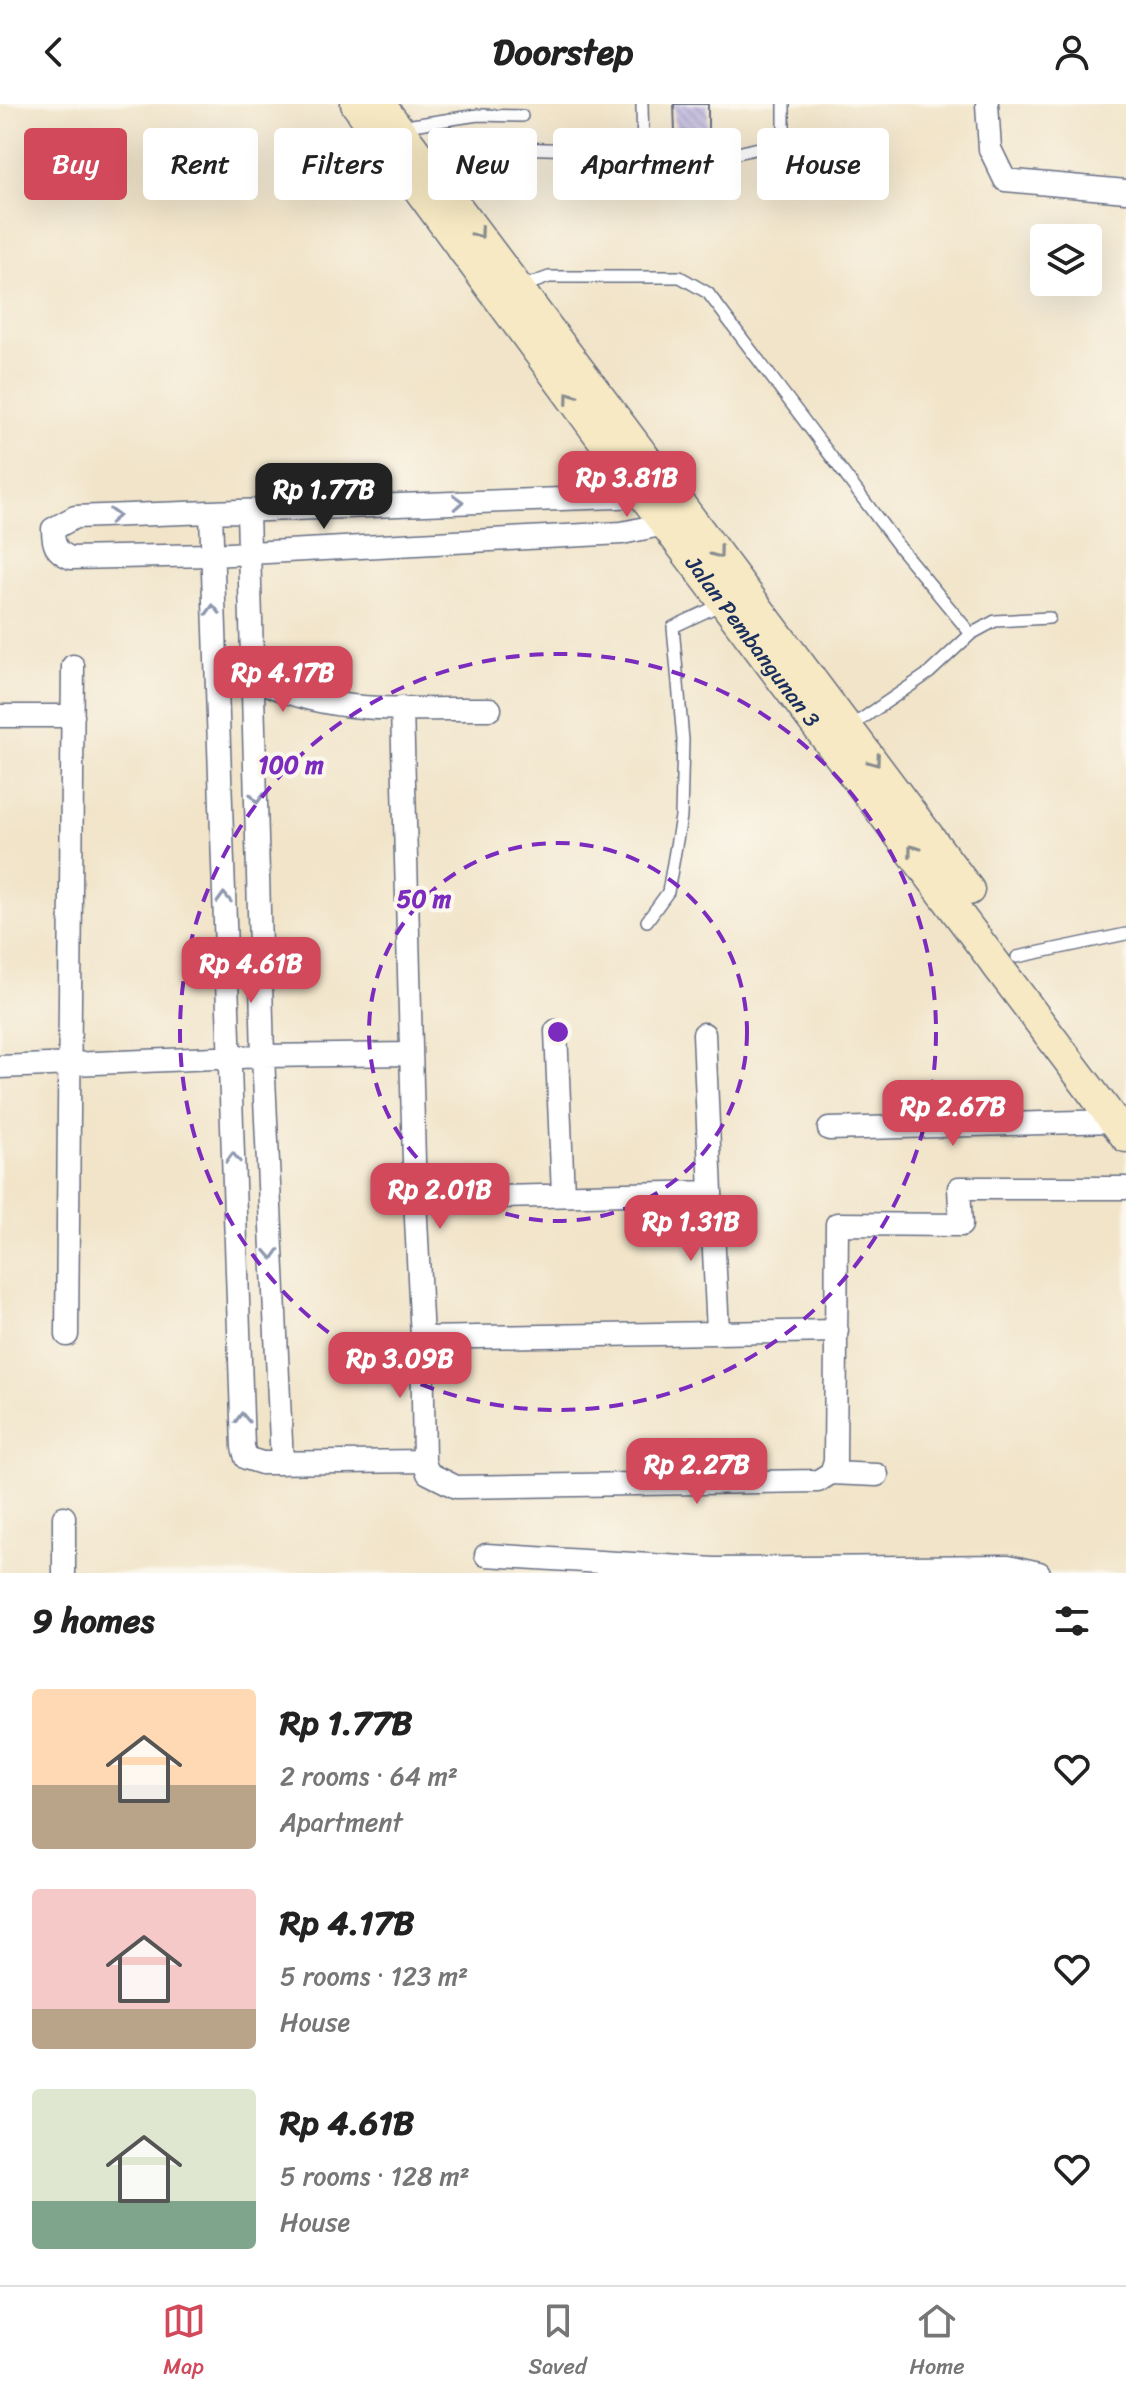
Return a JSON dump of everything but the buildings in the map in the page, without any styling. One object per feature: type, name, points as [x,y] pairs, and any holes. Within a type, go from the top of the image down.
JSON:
[{"type":"street","name":"Jalan Pembangunan 3","points":[[356,104],[428,186]]},
{"type":"street","points":[[987,104],[990,149],[1005,180],[1126,191]]},
{"type":"street","name":"Jalan Pembangunan 3","points":[[389,115],[428,182]]},
{"type":"street","name":"Jalan Pembangunan 3","points":[[439,200],[642,492],[675,518],[1074,1047]]},
{"type":"street","name":"Jalan Pembangunan 3","points":[[440,200],[519,288],[642,492]]},
{"type":"street","points":[[622,533],[642,492],[248,512],[75,517],[53,529],[53,543],[61,554],[71,558],[211,555],[622,533],[675,518]]},
{"type":"street","points":[[248,512],[255,677],[263,1056],[282,1463]]},
{"type":"street","points":[[211,513],[243,1447],[246,1458],[282,1463],[424,1461]]},
{"type":"street","name":"Jalan Pembangunan 3","points":[[675,518],[725,603],[850,727],[1017,957],[1122,1120]]},
{"type":"street","points":[[67,1335],[73,666]]},
{"type":"street","points":[[255,677],[272,687],[332,703],[490,709]]},
{"type":"street","points":[[402,708],[410,1054],[424,1461],[428,1473],[456,1487],[818,1481],[831,1473],[877,1475]]},
{"type":"street","points":[[0,716],[73,716]]},
{"type":"street","points":[[556,1031],[563,1194]]},
{"type":"street","points":[[704,1034],[718,1331]]},
{"type":"street","points":[[0,1067],[263,1056],[410,1054]]},
{"type":"street","points":[[829,1129],[1122,1120]]},
{"type":"street","points":[[831,1473],[835,1461],[837,1224],[961,1225],[959,1188],[1126,1188]]},
{"type":"street","points":[[415,1199],[711,1192]]},
{"type":"street","points":[[422,1338],[837,1331]]},
{"type":"street","points":[[64,1517],[64,1573]]},
{"type":"street","points":[[486,1555],[715,1571],[937,1570],[1008,1566],[1039,1573]]},
{"type":"lane","points":[[642,104],[642,128]]},
{"type":"lane","points":[[741,152],[784,142],[784,104]]},
{"type":"lane","points":[[389,115],[522,116]]},
{"type":"lane","points":[[519,288],[549,277],[680,277],[708,293],[900,548],[971,634]]},
{"type":"lane","points":[[647,921],[668,892],[681,817],[683,740],[673,627],[725,603]]},
{"type":"lane","points":[[850,727],[929,673],[971,634],[995,621],[1049,618]]},
{"type":"lane","points":[[1017,957],[1126,934]]}]
